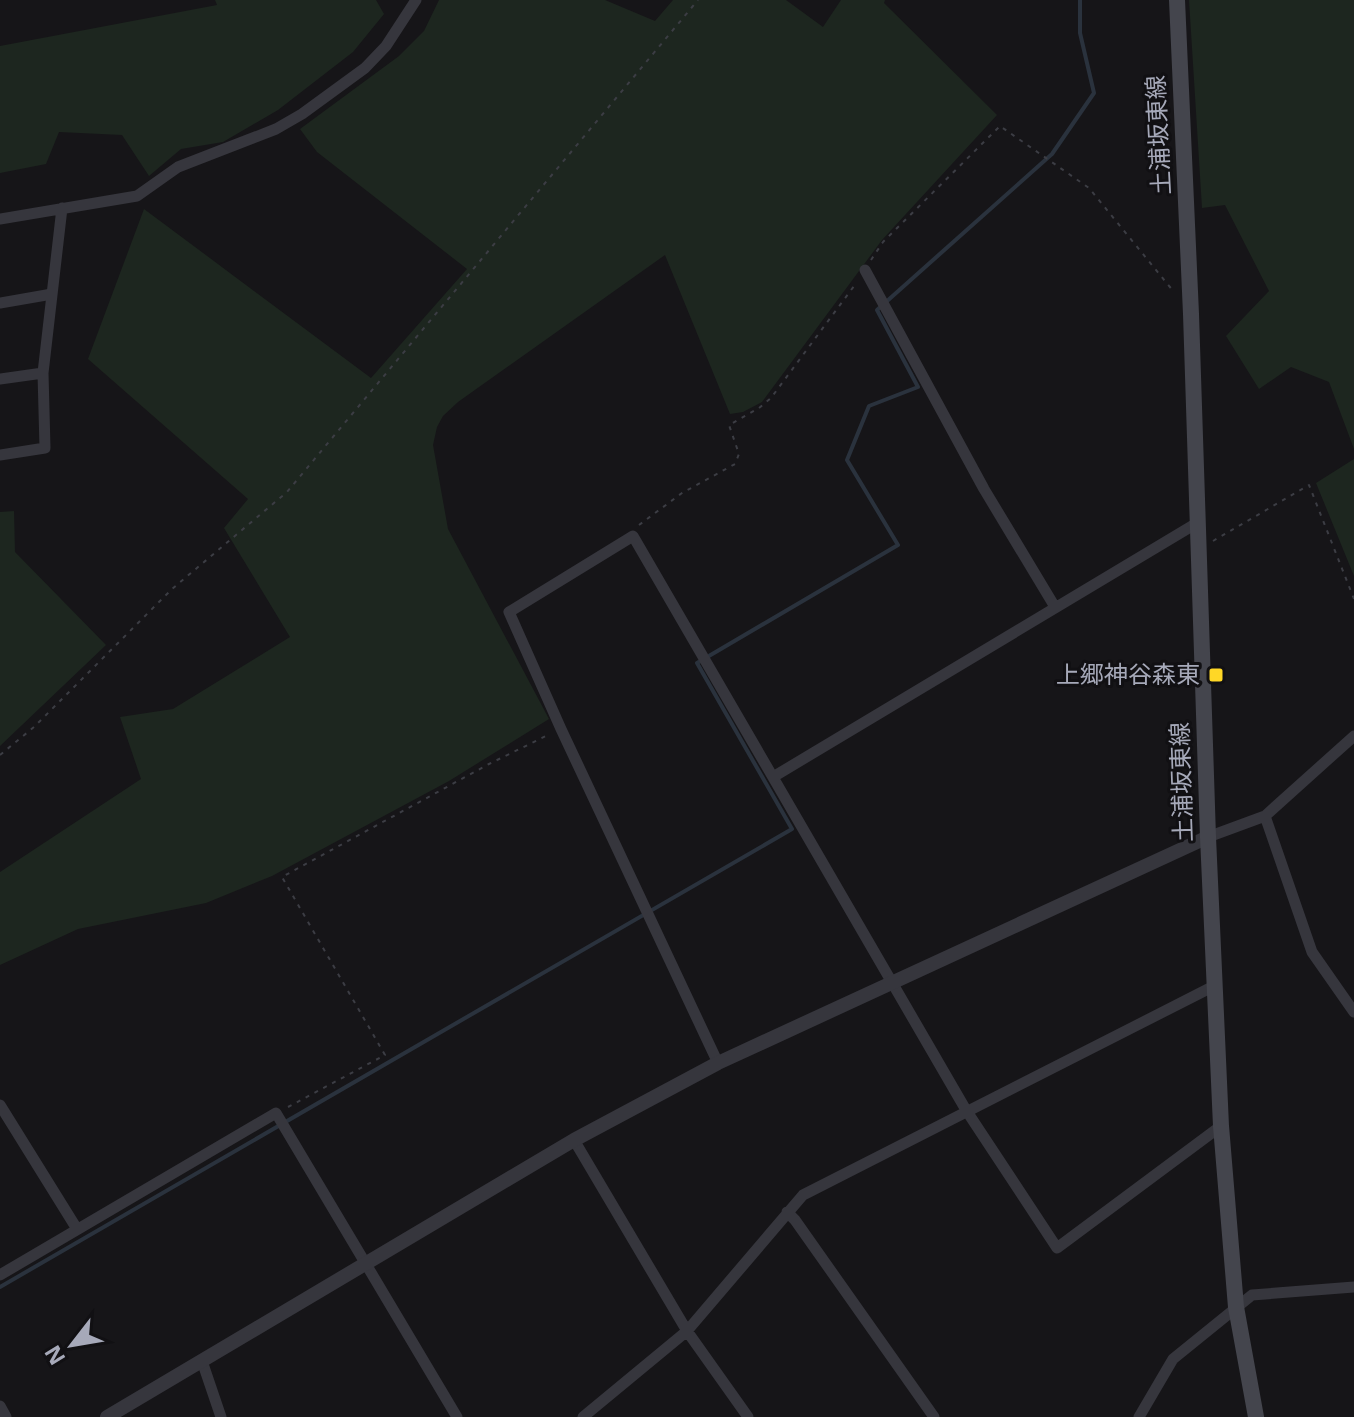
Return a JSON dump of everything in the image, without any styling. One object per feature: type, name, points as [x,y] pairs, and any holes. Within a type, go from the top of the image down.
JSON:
[{"type":"main road","name":"土浦坂東線","points":[[1177,0],[1221,1126],[1236,1307],[1256,1417]]},
{"type":"street","points":[[0,219],[125,200],[137,196],[178,167],[276,129],[365,68],[386,46],[416,0]]},
{"type":"street","points":[[0,455],[45,448],[43,373],[62,208]]},
{"type":"street","points":[[865,270],[984,489],[1055,607]]},
{"type":"street","points":[[0,303],[52,294]]},
{"type":"street","points":[[0,379],[43,373]]},
{"type":"street","points":[[773,777],[1197,523]]},
{"type":"street","points":[[718,1063],[509,612],[633,536],[966,1110],[1057,1248],[1221,1126]]},
{"type":"street","points":[[107,1417],[574,1140],[718,1063],[1208,837],[1265,816],[1354,736]]},
{"type":"street","points":[[1265,816],[1312,952],[1354,1012]]},
{"type":"street","points":[[583,1417],[687,1331],[803,1195],[1216,985]]},
{"type":"street","points":[[0,1105],[77,1229]]},
{"type":"street","points":[[0,1275],[276,1113],[457,1417]]},
{"type":"street","points":[[574,1140],[687,1331],[748,1417]]},
{"type":"street","points":[[787,1212],[934,1417]]},
{"type":"street","points":[[1139,1417],[1173,1359],[1252,1295],[1354,1287]]},
{"type":"street","points":[[202,1361],[221,1417]]},
{"type":"street","points":[[0,1406],[6,1417]]},
{"type":"path","points":[[0,755],[34,727],[172,589],[287,492],[698,0]]},
{"type":"path","points":[[633,536],[640,524],[682,493],[735,464],[739,454],[729,425],[771,398],[883,242],[1000,126],[1089,188],[1176,295]]},
{"type":"path","points":[[1198,550],[1309,485],[1354,599]]},
{"type":"path","points":[[276,1113],[385,1055],[282,877],[489,764],[561,729]]},
{"type":"shaded area","points":[[215,0],[376,0],[384,14],[353,52],[278,110],[223,142],[181,149],[149,176],[122,135],[59,132],[46,164],[0,173],[0,46],[217,5]]},
{"type":"shaded area","points":[[439,0],[605,0],[655,21],[673,0],[786,0],[823,27],[841,0],[885,0],[884,3],[997,115],[882,240],[762,402],[743,412],[730,414],[665,255],[458,402],[443,416],[433,445],[448,529],[549,719],[449,781],[272,876],[206,903],[78,929],[0,965],[0,872],[141,779],[120,717],[173,709],[290,637],[224,528],[248,499],[88,359],[144,209],[371,378],[467,269],[317,152],[300,129],[399,56],[424,31]]},
{"type":"shaded area","points":[[1189,0],[1354,0],[1354,449],[1329,382],[1291,367],[1259,389],[1226,336],[1269,291],[1225,205],[1202,208]]},
{"type":"shaded area","points":[[1354,459],[1354,576],[1316,483]]},
{"type":"shaded area","points":[[14,511],[15,552],[106,645],[0,746],[0,512]]},
{"type":"waterway","points":[[0,1287],[792,829],[697,663],[898,545],[847,460],[869,406],[918,387],[877,310],[1052,154],[1094,93],[1080,33],[1080,0]]},
{"type":"place","name":"上郷神谷森東","points":[[1216,675]]}]
